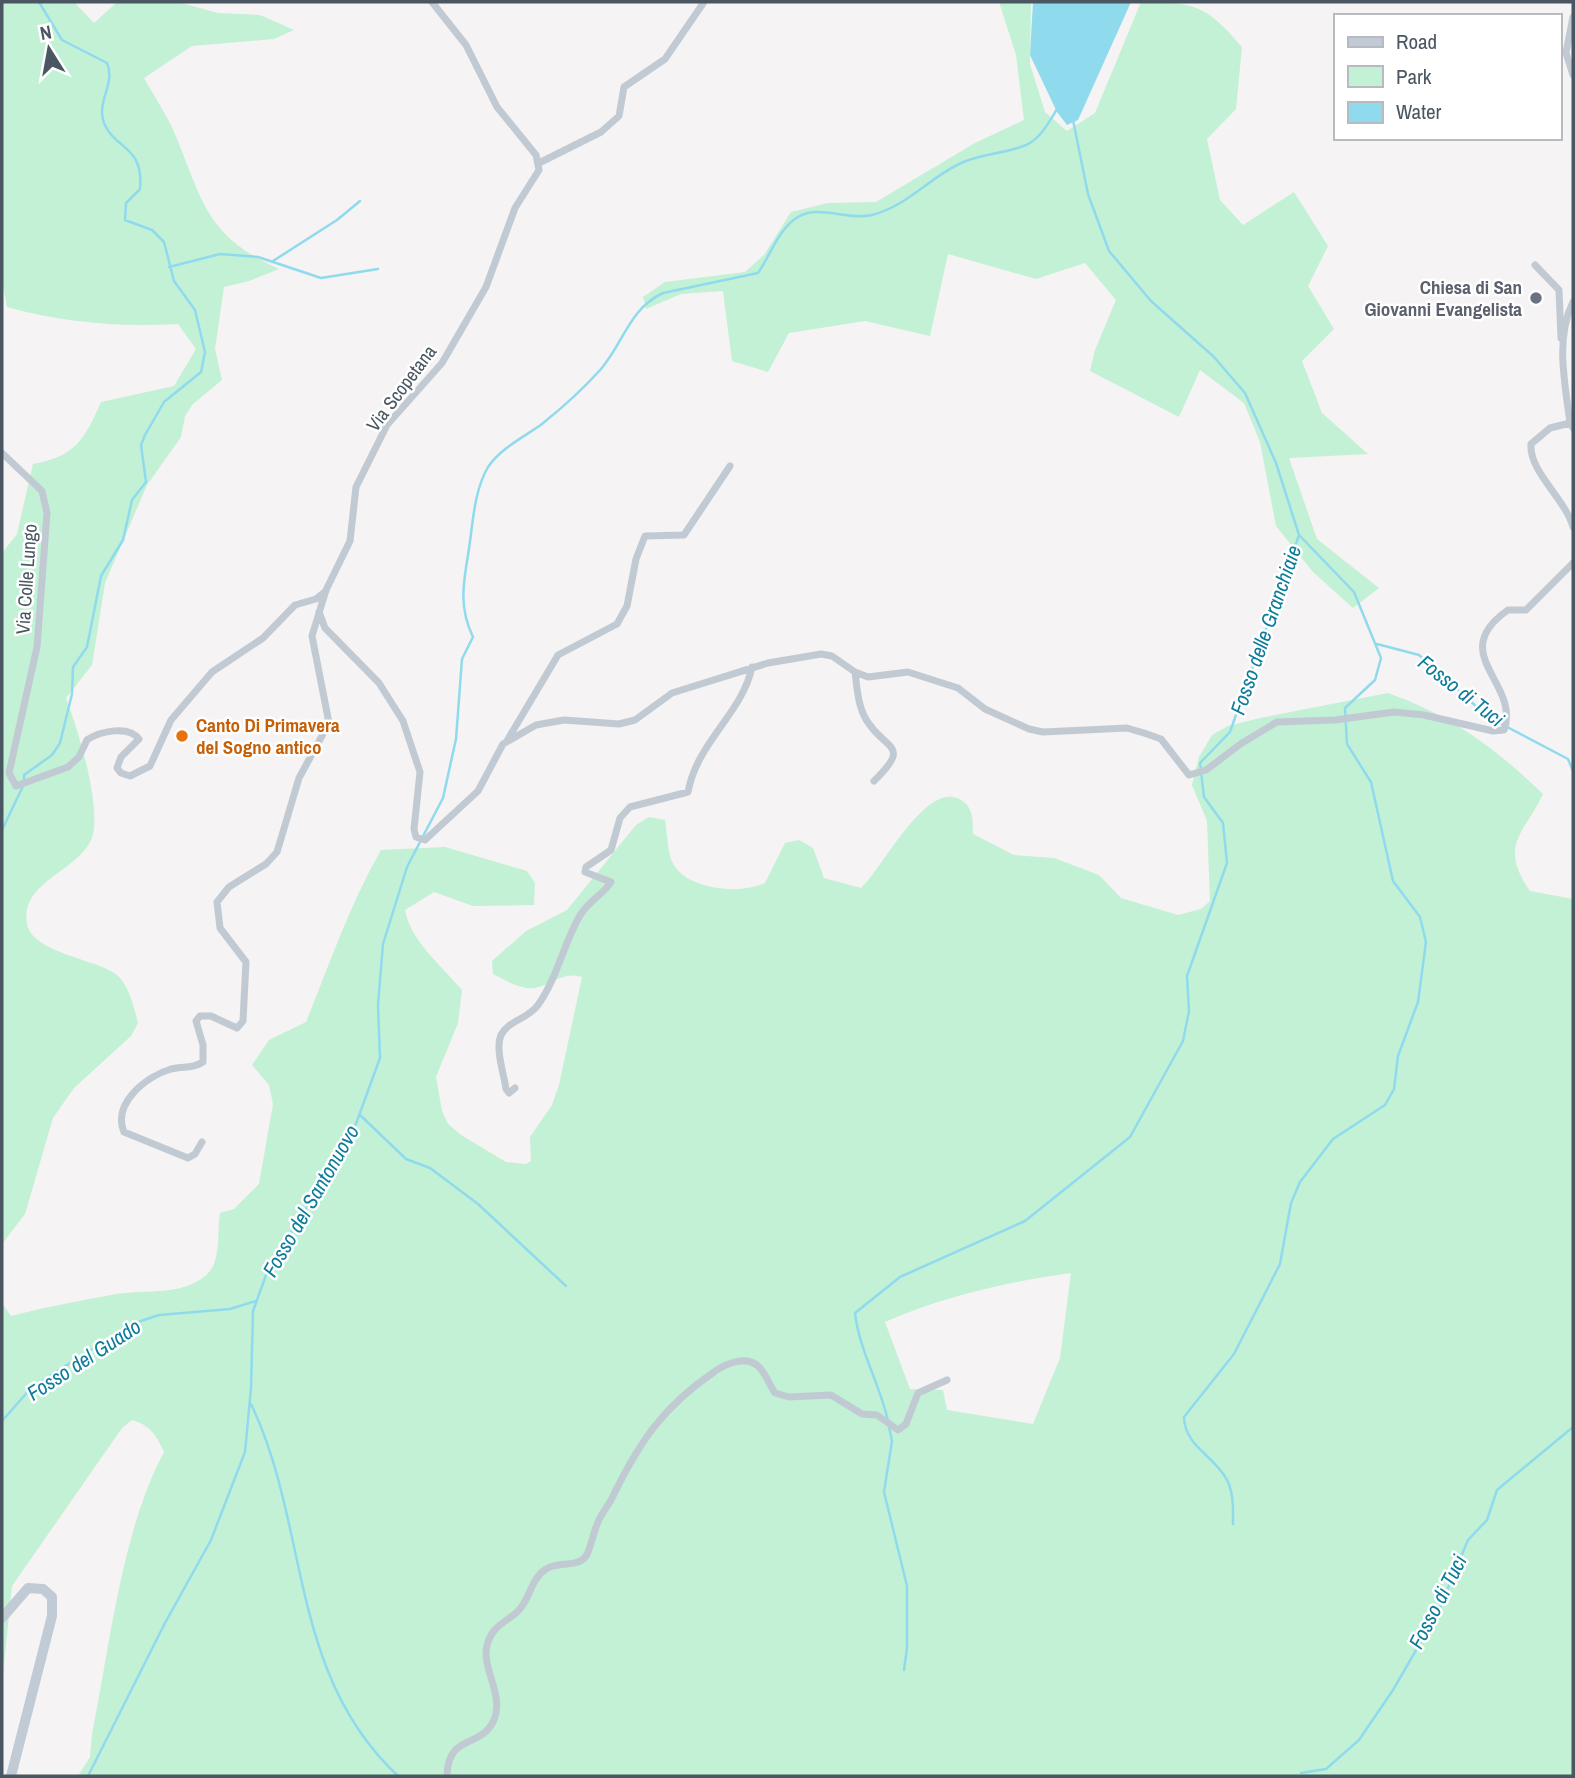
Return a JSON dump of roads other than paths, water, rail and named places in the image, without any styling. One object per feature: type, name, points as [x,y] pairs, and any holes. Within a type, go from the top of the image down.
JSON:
[{"type":"main road","points":[[2,1618],[28,1588],[43,1588],[52,1597],[52,1616],[11,1776]]},
{"type":"street","points":[[432,2],[466,45],[497,107],[539,163],[601,132],[619,116],[624,87],[665,59],[704,2]]},
{"type":"street","points":[[1573,17],[1566,53],[1573,75]]},
{"type":"street","name":"Via Scopetana","points":[[202,1142],[195,1154],[188,1158],[124,1132],[120,1122],[124,1106],[139,1087],[173,1068],[193,1068],[203,1062],[204,1045],[196,1021],[200,1016],[211,1016],[237,1028],[243,1021],[246,962],[220,928],[217,902],[229,887],[267,864],[277,852],[299,778],[329,723],[312,636],[326,590],[350,541],[356,487],[387,425],[442,363],[486,287],[514,208],[539,170],[539,163]]},
{"type":"street","points":[[1535,265],[1559,290],[1562,360],[1571,425],[1550,428],[1531,444],[1530,453],[1534,464],[1562,501],[1573,527]]},
{"type":"street","points":[[1562,360],[1568,313],[1573,302]]},
{"type":"street","name":"Via Colle Lungo","points":[[2,453],[42,491],[47,513],[37,647],[9,773],[16,786],[68,767],[79,757],[87,740],[108,732],[130,731],[139,739],[117,762],[121,773],[130,776],[150,766],[171,720],[212,672],[263,638],[295,605],[316,599],[326,590]]},
{"type":"street","points":[[319,612],[325,628],[379,683],[403,721],[420,772],[413,822],[416,837],[425,841],[478,791],[496,754],[508,739],[558,655],[617,624],[627,607],[636,559],[645,536],[684,535],[730,466]]},
{"type":"street","points":[[508,739],[536,725],[564,720],[619,724],[635,720],[672,693],[752,667],[821,653],[832,656],[855,672],[868,677],[895,672],[919,674],[958,688],[985,709],[1029,729],[1043,732],[1127,728],[1144,733],[1161,739],[1189,775],[1206,770],[1242,743],[1277,722],[1335,720],[1394,712],[1424,715],[1493,731],[1504,730],[1508,709],[1483,654],[1482,642],[1486,630],[1508,610],[1526,610],[1573,564]]},
{"type":"street","points":[[515,1088],[509,1093],[506,1089],[499,1045],[502,1034],[512,1023],[530,1015],[538,1006],[553,979],[579,916],[589,900],[611,882],[585,872],[586,867],[611,850],[620,818],[630,807],[688,792],[692,770],[705,746],[747,690],[752,667]]},
{"type":"street","points":[[855,672],[865,718],[890,743],[893,753],[890,768],[874,781]]},
{"type":"street","points":[[447,1776],[447,1758],[460,1744],[489,1727],[495,1718],[496,1699],[485,1653],[495,1628],[519,1611],[537,1577],[546,1568],[577,1562],[587,1556],[598,1521],[636,1449],[690,1388],[727,1363],[744,1362],[758,1366],[775,1393],[789,1397],[831,1395],[862,1413],[877,1415],[898,1430],[906,1424],[918,1393],[947,1380]]},
{"type":"water","points":[[1033,2],[1131,2],[1078,120],[1067,125],[1057,112],[1030,55]]},
{"type":"waterway","points":[[24,780],[24,775],[52,755],[60,743],[72,694],[73,667],[87,647],[101,576],[123,540],[132,500],[146,482],[141,445],[145,435],[164,402],[201,372],[205,352],[195,310],[174,281],[164,242],[152,230],[125,220],[126,203],[140,189],[140,175],[133,156],[115,139],[104,123],[102,107],[109,78],[107,63],[62,40],[39,2]]},
{"type":"waterway","name":"Fosso del Santonuovo","points":[[88,1776],[165,1623],[211,1540],[245,1452],[251,1388],[253,1311],[269,1267],[350,1140],[380,1058],[378,1005],[383,944],[407,867],[443,798],[456,739],[462,659],[473,637],[464,606],[465,576],[476,499],[488,467],[506,448],[565,405],[609,359],[642,308],[663,293],[758,273],[780,235],[798,217],[815,212],[863,216],[885,211],[959,164],[1026,145],[1044,129],[1057,109]]},
{"type":"waterway","name":"Fosso delle Granchiaie","points":[[888,1421],[857,1327],[855,1313],[900,1277],[1025,1221],[1130,1137],[1183,1041],[1189,1011],[1187,976],[1227,863],[1223,823],[1204,797],[1200,763],[1230,732],[1299,535],[1276,463],[1245,393],[1214,357],[1151,301],[1109,251],[1088,194],[1073,120]]},
{"type":"waterway","points":[[273,261],[337,220],[360,201]]},
{"type":"waterway","points":[[169,267],[220,254],[258,257],[321,278],[378,269]]},
{"type":"waterway","points":[[1233,1524],[1232,1496],[1227,1480],[1189,1436],[1184,1417],[1234,1354],[1280,1264],[1291,1203],[1300,1182],[1333,1139],[1385,1105],[1394,1089],[1398,1056],[1418,1002],[1426,942],[1420,917],[1393,881],[1371,782],[1347,744],[1345,708],[1375,680],[1381,658],[1354,592],[1299,535]]},
{"type":"waterway","name":"Fosso di Tuci","points":[[1377,644],[1419,655],[1488,717],[1568,759],[1573,771]]},
{"type":"waterway","points":[[2,830],[23,786]]},
{"type":"waterway","points":[[360,1115],[406,1159],[430,1168],[478,1204],[566,1286]]},
{"type":"waterway","name":"Fosso del Guado","points":[[2,1421],[32,1387],[132,1324],[159,1315],[230,1309],[256,1301]]},
{"type":"waterway","points":[[251,1404],[270,1451],[305,1598],[337,1692],[363,1735],[398,1776]]},
{"type":"waterway","name":"Fosso delle Granchiaie","points":[[889,1427],[892,1441],[884,1492],[907,1586],[907,1648],[904,1670]]},
{"type":"waterway","name":"Fosso di Tuci","points":[[1301,1773],[1326,1769],[1359,1740],[1393,1690],[1437,1614],[1468,1540],[1487,1520],[1497,1490],[1573,1427]]},
{"type":"place","name":"Chiesa di San Giovanni Evangelista","points":[[1536,298]]},
{"type":"place","name":"Canto Di Primavera del Sogno antico","points":[[182,736]]}]
